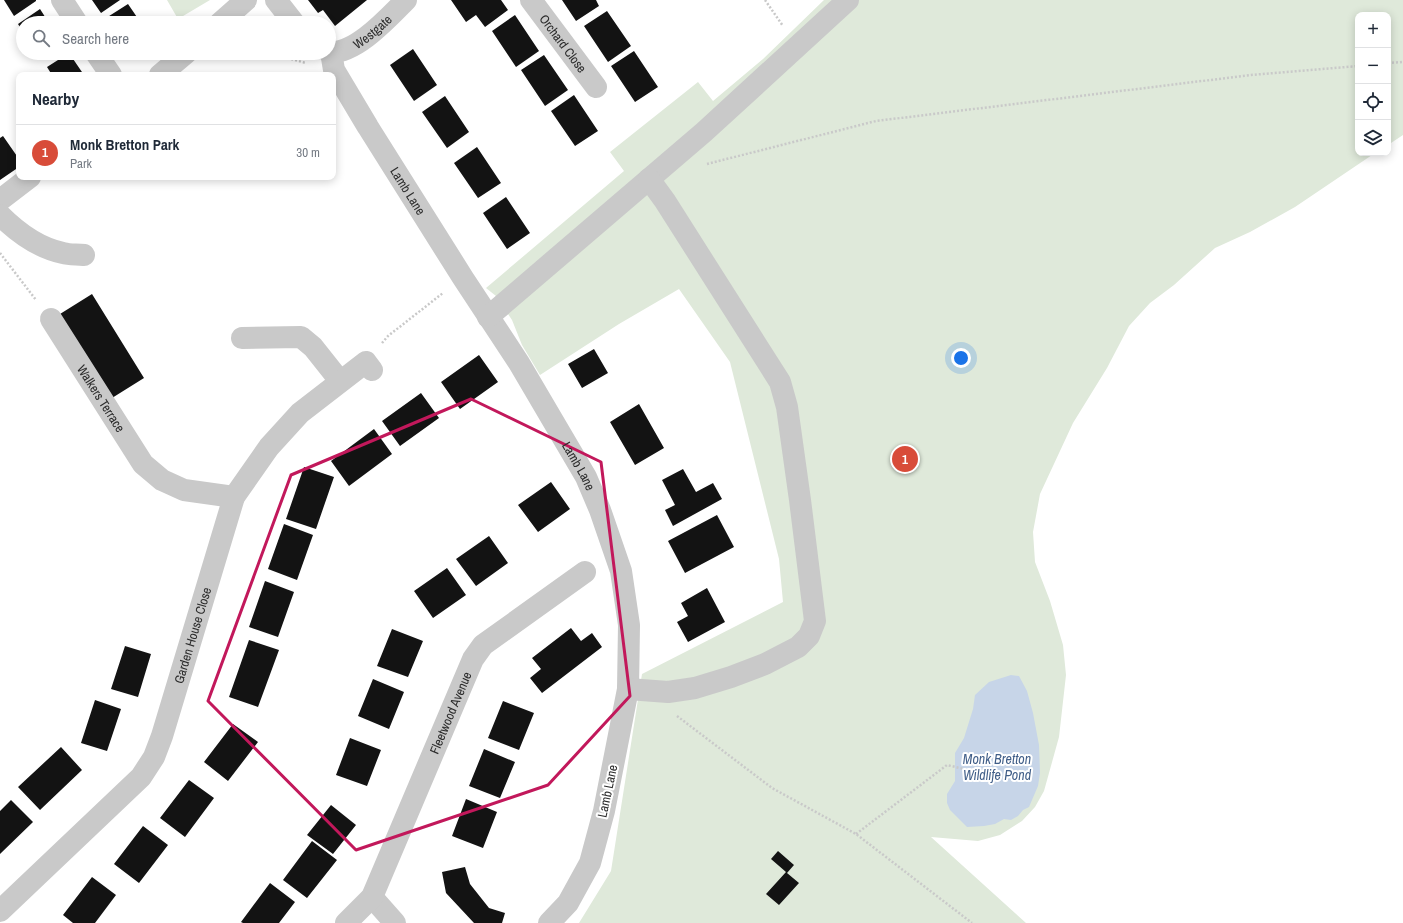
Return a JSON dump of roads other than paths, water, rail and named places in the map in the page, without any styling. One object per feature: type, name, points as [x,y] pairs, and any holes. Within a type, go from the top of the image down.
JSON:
[{"type":"street","points":[[62,0],[72,16]]},
{"type":"street","points":[[228,16],[246,0]]},
{"type":"street","points":[[276,0],[289,16]]},
{"type":"street","name":"Westgate","points":[[336,55],[355,45],[380,26],[406,0]]},
{"type":"street","name":"Orchard Close","points":[[531,0],[596,87]]},
{"type":"street","points":[[488,317],[704,132],[848,0]]},
{"type":"street","points":[[100,60],[108,72]]},
{"type":"street","points":[[164,72],[178,60]]},
{"type":"street","name":"Lamb Lane","points":[[332,60],[368,127],[462,278],[519,363],[586,477],[600,510],[621,571],[629,626],[628,689],[604,811],[590,863],[568,903],[549,923]]},
{"type":"street","points":[[628,689],[668,692],[695,688],[731,677],[765,664],[798,647],[809,636],[815,621],[787,407],[780,382],[649,179]]},
{"type":"street","points":[[0,200],[26,180]]},
{"type":"street","points":[[0,215],[20,233],[41,246],[63,253],[84,255]]},
{"type":"street","name":"Walkers Terrace","points":[[51,319],[143,464],[162,480],[184,490],[234,497]]},
{"type":"street","points":[[242,338],[301,337],[313,347],[340,381]]},
{"type":"street","name":"Garden House Close","points":[[0,912],[142,777],[154,757],[162,736],[234,497],[269,447],[300,413],[340,381],[369,366]]},
{"type":"street","name":"Fleetwood Avenue","points":[[346,923],[372,897],[473,659],[483,645],[586,572]]},
{"type":"street","points":[[372,897],[395,923]]},
{"type":"water","name":"Monk Bretton Wildlife Pond","points":[[1011,675],[1019,676],[1027,691],[1033,713],[1039,745],[1040,773],[1038,786],[1029,807],[1023,810],[1018,816],[1011,820],[1004,819],[995,824],[967,827],[950,810],[947,803],[947,794],[955,781],[955,753],[964,738],[973,709],[975,695],[989,682]]},
{"type":"place","name":"Monk Bretton Park","points":[[905,459]]}]
